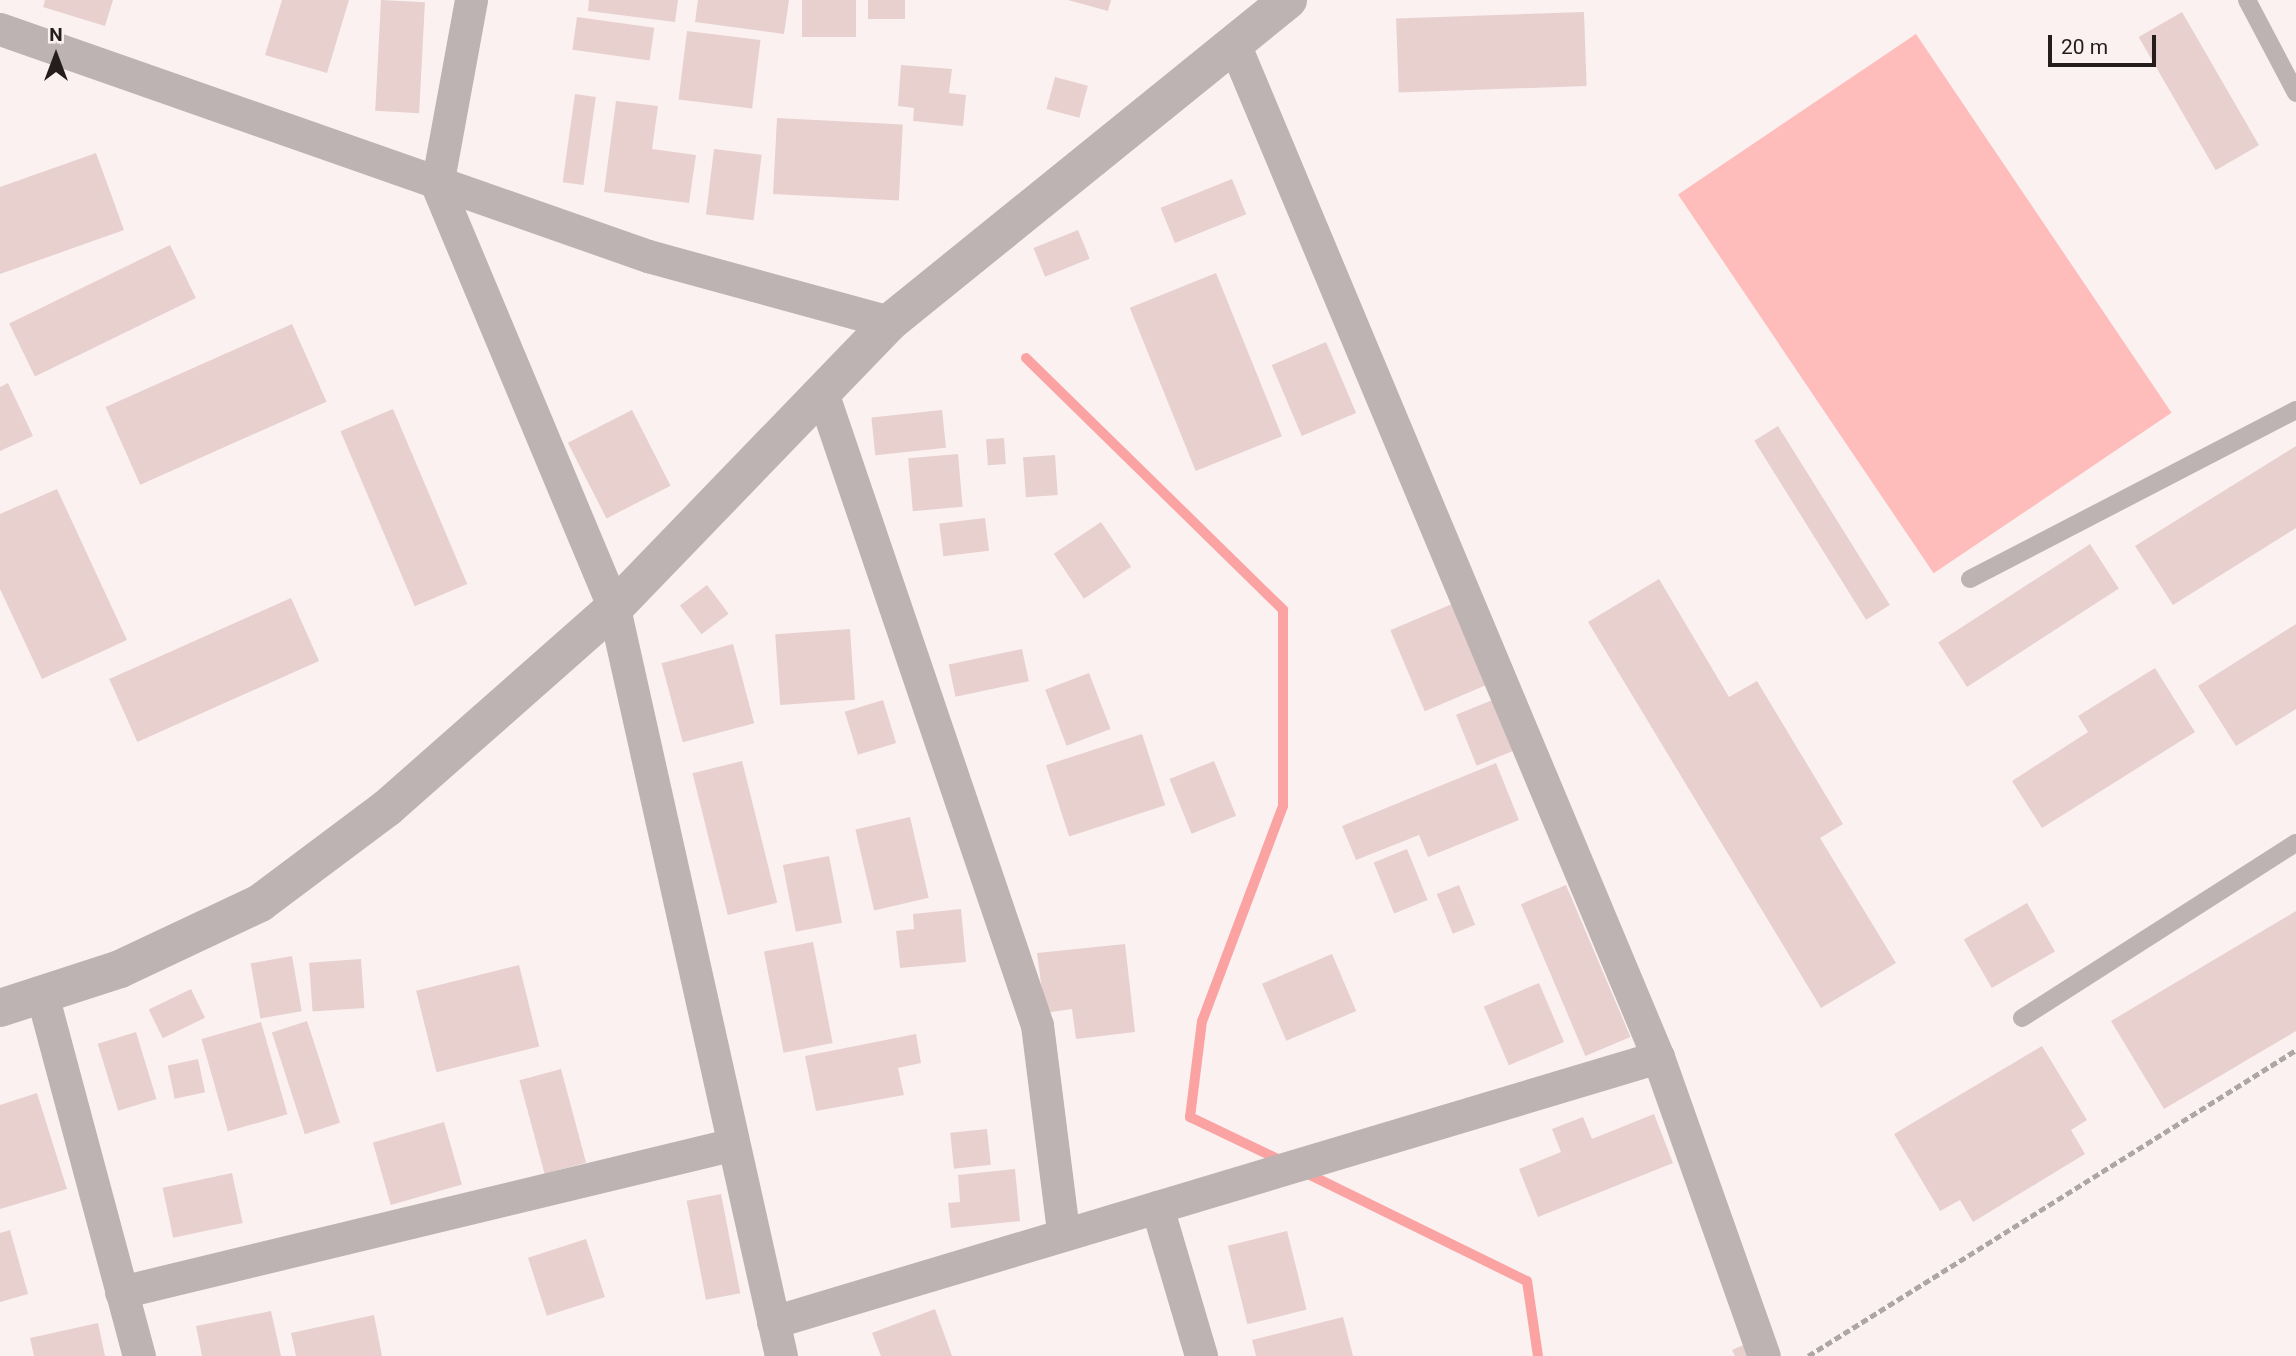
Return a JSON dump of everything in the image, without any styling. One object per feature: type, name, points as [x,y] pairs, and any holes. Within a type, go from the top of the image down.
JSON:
[{"type":"street","points":[[471,0],[437,185],[614,608],[730,1145],[781,1356]]},
{"type":"street","points":[[0,1008],[43,998],[260,903],[387,808],[614,608],[824,398],[890,323],[1235,46],[1288,0]]},
{"type":"street","points":[[0,29],[437,185],[648,256],[890,323]]},
{"type":"street","points":[[1235,46],[1658,1057],[1764,1356]]},
{"type":"street","points":[[824,398],[1037,1025],[1063,1232]]},
{"type":"street","points":[[43,998],[139,1356]]},
{"type":"street","points":[[773,1322],[1063,1232],[1658,1057]]},
{"type":"street","points":[[121,1292],[730,1145]]},
{"type":"street","points":[[1157,1206],[1202,1356]]},
{"type":"lane","points":[[2247,0],[2296,93]]},
{"type":"lane","points":[[1970,579],[2296,410]]},
{"type":"lane","points":[[2022,1018],[2296,843]]},
{"type":"path","points":[[1808,1356],[2296,1050]]},
{"type":"shaded area","points":[[1916,34],[2172,413],[1934,573],[1678,194]]},
{"type":"building","points":[[45,0],[113,0],[105,26],[43,7]]},
{"type":"building","points":[[282,0],[349,0],[327,73],[265,55]]},
{"type":"building","points":[[381,0],[425,2],[419,113],[375,111]]},
{"type":"building","points":[[589,0],[678,0],[675,22],[588,11]]},
{"type":"building","points":[[698,0],[789,0],[784,34],[695,22]]},
{"type":"building","points":[[802,0],[856,0],[856,37],[802,37]]},
{"type":"building","points":[[868,0],[905,0],[905,19],[868,19]]},
{"type":"building","points":[[1068,0],[1111,0],[1108,11]]},
{"type":"building","points":[[1584,12],[1587,86],[1399,93],[1396,19]]},
{"type":"building","points":[[2182,12],[2259,145],[2216,170],[2139,37]]},
{"type":"building","points":[[577,17],[654,28],[650,61],[572,50]]},
{"type":"building","points":[[687,31],[760,40],[752,109],[679,99]]},
{"type":"building","points":[[901,65],[952,69],[949,93],[966,95],[963,126],[913,121],[914,108],[898,106]]},
{"type":"building","points":[[1055,77],[1088,86],[1079,118],[1046,109]]},
{"type":"building","points":[[575,94],[596,97],[583,185],[563,182]]},
{"type":"building","points":[[616,101],[658,106],[652,149],[696,155],[689,203],[604,192]]},
{"type":"building","points":[[777,118],[903,125],[899,200],[773,194]]},
{"type":"building","points":[[714,149],[762,155],[754,220],[706,215]]},
{"type":"building","points":[[96,153],[124,230],[0,274],[0,187]]},
{"type":"building","points":[[1232,179],[1246,214],[1175,243],[1161,208]]},
{"type":"building","points":[[1078,230],[1090,259],[1045,277],[1033,248]]},
{"type":"building","points":[[170,245],[196,298],[35,376],[9,323]]},
{"type":"building","points":[[1216,273],[1282,436],[1196,471],[1130,308]]},
{"type":"building","points":[[292,324],[327,402],[140,485],[106,407]]},
{"type":"building","points":[[1326,342],[1356,413],[1302,436],[1272,365]]},
{"type":"building","points":[[8,383],[33,436],[0,451],[0,387]]},
{"type":"building","points":[[393,409],[467,584],[415,606],[341,431]]},
{"type":"building","points":[[632,410],[671,486],[606,518],[568,443]]},
{"type":"building","points":[[942,410],[946,448],[875,455],[871,417]]},
{"type":"building","points":[[1778,426],[1890,605],[1866,620],[1754,441]]},
{"type":"building","points":[[1004,438],[1006,464],[988,465],[986,439]]},
{"type":"building","points":[[2296,446],[2296,528],[2173,605],[2135,546]]},
{"type":"building","points":[[958,454],[963,507],[913,511],[908,458]]},
{"type":"building","points":[[1055,455],[1058,495],[1026,497],[1023,457]]},
{"type":"building","points":[[57,489],[127,640],[42,679],[0,589],[0,514]]},
{"type":"building","points":[[985,518],[989,551],[943,556],[939,524]]},
{"type":"building","points":[[1101,522],[1131,567],[1084,599],[1054,554]]},
{"type":"building","points":[[2090,544],[2119,588],[1967,687],[1938,643]]},
{"type":"building","points":[[1659,579],[1729,697],[1757,681],[1843,824],[1820,838],[1896,963],[1821,1008],[1588,622]]},
{"type":"building","points":[[707,585],[729,614],[702,634],[680,605]]},
{"type":"building","points":[[291,598],[319,661],[137,742],[109,679]]},
{"type":"building","points":[[1452,604],[1486,685],[1425,711],[1390,630]]},
{"type":"building","points":[[2296,624],[2296,709],[2236,746],[2198,686]]},
{"type":"building","points":[[850,629],[855,700],[780,705],[775,634]]},
{"type":"building","points":[[733,644],[754,723],[683,742],[662,663]]},
{"type":"building","points":[[1022,649],[1029,681],[956,697],[949,665]]},
{"type":"building","points":[[2155,668],[2195,732],[2042,828],[2012,781],[2088,732],[2078,716]]},
{"type":"building","points":[[1089,673],[1111,729],[1067,746],[1045,690]]},
{"type":"building","points":[[1495,699],[1516,750],[1477,766],[1456,715]]},
{"type":"building","points":[[883,700],[896,743],[858,755],[845,712]]},
{"type":"building","points":[[1142,734],[1165,805],[1069,837],[1046,765]]},
{"type":"building","points":[[742,761],[777,903],[728,915],[693,773]]},
{"type":"building","points":[[1214,761],[1236,816],[1192,834],[1169,779]]},
{"type":"building","points":[[1496,763],[1519,820],[1428,857],[1419,835],[1356,860],[1342,826]]},
{"type":"building","points":[[910,817],[929,898],[874,910],[855,830]]},
{"type":"building","points":[[1407,849],[1428,900],[1394,913],[1374,862]]},
{"type":"building","points":[[829,856],[842,923],[796,932],[783,865]]},
{"type":"building","points":[[1459,885],[1475,925],[1453,934],[1437,894]]},
{"type":"building","points":[[1566,885],[1630,1037],[1585,1056],[1521,904]]},
{"type":"building","points":[[2027,903],[2055,951],[1992,988],[1964,940]]},
{"type":"building","points":[[961,909],[966,962],[900,968],[896,931],[914,929],[913,914]]},
{"type":"building","points":[[2296,911],[2296,1031],[2164,1109],[2111,1021]]},
{"type":"building","points":[[813,942],[833,1043],[784,1053],[764,952]]},
{"type":"building","points":[[1125,944],[1135,1032],[1076,1039],[1072,1009],[1045,1013],[1037,953]]},
{"type":"building","points":[[1332,954],[1356,1011],[1286,1041],[1262,984]]},
{"type":"building","points":[[292,956],[302,1011],[260,1018],[251,963]]},
{"type":"building","points":[[361,959],[364,1008],[313,1012],[309,963]]},
{"type":"building","points":[[519,965],[539,1047],[436,1072],[416,991]]},
{"type":"building","points":[[1539,983],[1564,1042],[1509,1065],[1484,1006]]},
{"type":"building","points":[[191,989],[205,1018],[163,1038],[149,1010]]},
{"type":"building","points":[[307,1021],[340,1123],[305,1134],[272,1032]]},
{"type":"building","points":[[261,1022],[287,1114],[228,1131],[201,1039]]},
{"type":"building","points":[[136,1032],[156,1099],[118,1111],[98,1044]]},
{"type":"building","points":[[916,1034],[921,1063],[898,1068],[904,1095],[816,1111],[805,1056]]},
{"type":"building","points":[[2042,1046],[2087,1120],[2071,1130],[2085,1154],[1973,1222],[1960,1200],[1940,1211],[1894,1134]]},
{"type":"building","points":[[198,1059],[205,1092],[175,1099],[168,1065]]},
{"type":"building","points":[[561,1069],[586,1163],[545,1174],[519,1080]]},
{"type":"building","points":[[37,1093],[67,1189],[0,1209],[0,1105]]},
{"type":"building","points":[[1654,1114],[1673,1163],[1538,1217],[1519,1169],[1561,1152],[1552,1129],[1583,1117],[1592,1139]]},
{"type":"building","points":[[444,1122],[462,1184],[391,1205],[373,1142]]},
{"type":"building","points":[[987,1129],[991,1165],[954,1169],[950,1133]]},
{"type":"building","points":[[1015,1169],[1020,1221],[951,1228],[948,1203],[960,1202],[958,1175]]},
{"type":"building","points":[[232,1173],[243,1223],[173,1238],[163,1188]]},
{"type":"building","points":[[721,1194],[740,1293],[706,1300],[687,1201]]},
{"type":"building","points":[[10,1230],[28,1294],[0,1302],[0,1233]]},
{"type":"building","points":[[1287,1231],[1307,1310],[1247,1324],[1228,1246]]},
{"type":"building","points":[[586,1239],[605,1297],[547,1316],[528,1258]]},
{"type":"building","points":[[935,1309],[952,1356],[881,1356],[872,1333]]},
{"type":"building","points":[[271,1311],[281,1356],[202,1356],[196,1326]]},
{"type":"building","points":[[374,1315],[382,1356],[296,1356],[291,1333]]},
{"type":"building","points":[[1343,1317],[1353,1356],[1256,1356],[1252,1340]]},
{"type":"building","points":[[98,1323],[105,1356],[34,1356],[30,1338]]},
{"type":"building","points":[[1748,1343],[1753,1356],[1735,1356],[1732,1350]]},
{"type":"waterway","points":[[1026,358],[1283,610],[1283,806],[1202,1021],[1190,1117],[1282,1161]]},
{"type":"waterway","points":[[1302,1171],[1527,1281],[1538,1356]]}]
